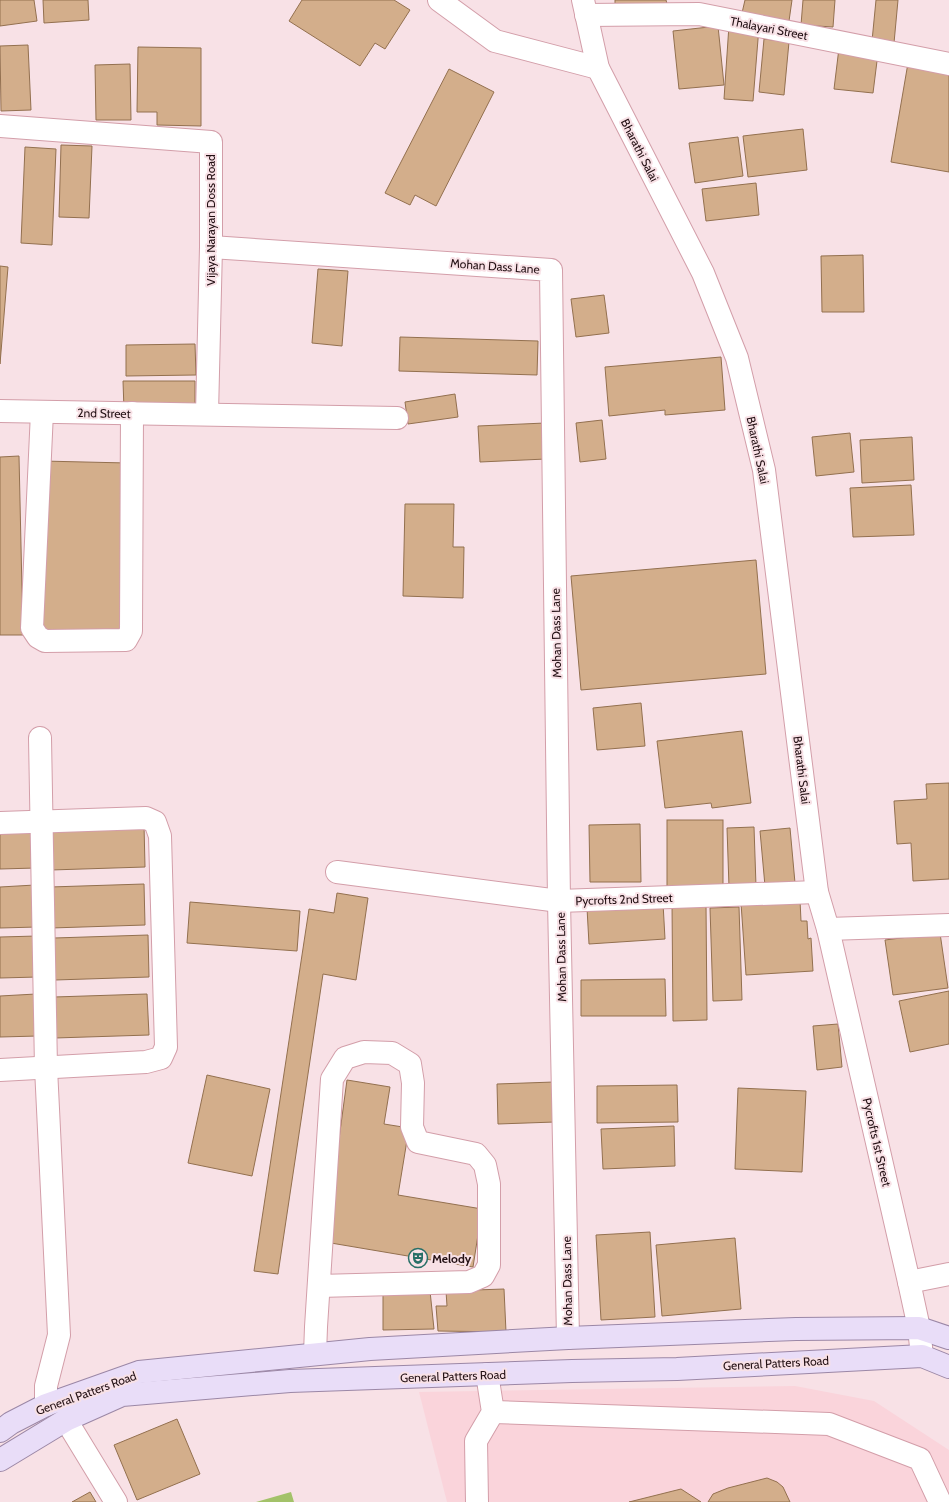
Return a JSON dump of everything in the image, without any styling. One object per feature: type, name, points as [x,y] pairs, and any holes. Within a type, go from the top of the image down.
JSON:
[{"type":"main road","name":"General Patters Road","points":[[0,1431],[11,1423],[46,1405],[139,1372],[315,1354],[370,1349],[568,1338],[796,1329],[919,1328],[949,1338]]},
{"type":"main road","name":"General Patters Road","points":[[0,1460],[66,1420],[122,1395],[290,1381],[677,1369],[922,1356]]},
{"type":"main road","points":[[922,1356],[949,1367]]},
{"type":"street","points":[[439,0],[495,41],[598,68]]},
{"type":"street","name":"Bharathi Salai","points":[[584,8],[598,68],[703,273],[737,358],[764,470],[817,892],[828,929]]},
{"type":"street","name":"Thalayari Street","points":[[584,8],[699,14],[949,64]]},
{"type":"street","name":"Vijaya Narayan Doss Road","points":[[0,126],[211,142],[211,247],[207,414]]},
{"type":"street","name":"Mohan Dass Lane","points":[[211,247],[551,270],[559,901],[568,1338]]},
{"type":"street","name":"2nd Street","points":[[0,412],[397,418]]},
{"type":"street","points":[[42,412],[32,628],[38,637],[45,641],[126,640],[131,631],[132,414]]},
{"type":"street","points":[[40,738],[46,1068],[59,1335],[46,1386],[46,1405]]},
{"type":"street","points":[[0,823],[146,818],[155,822],[160,836],[166,1046],[161,1058],[146,1062],[0,1070]]},
{"type":"street","name":"Pycrofts 2nd Street","points":[[337,872],[559,901],[817,892]]},
{"type":"street","points":[[828,929],[949,925]]},
{"type":"street","name":"Pycrofts 1st Street","points":[[828,929],[909,1282],[919,1328],[922,1356]]},
{"type":"street","points":[[315,1354],[319,1286],[332,1078],[346,1058],[364,1052],[392,1053],[410,1064],[413,1083],[412,1127],[418,1142],[476,1154],[485,1165],[490,1184],[489,1265],[482,1276],[469,1282],[319,1286]]},
{"type":"street","points":[[909,1282],[949,1274]]},
{"type":"street","points":[[477,1502],[476,1441],[493,1412],[487,1374]]},
{"type":"street","points":[[493,1412],[829,1424],[920,1459],[940,1502]]},
{"type":"street","points":[[66,1420],[116,1502]]},
{"type":"shaded area","points":[[795,1386],[874,1401],[949,1450],[949,1502],[447,1502],[419,1392]]},
{"type":"green space","points":[[291,1492],[294,1502],[256,1502]]},
{"type":"building","points":[[0,0],[34,0],[37,21],[0,26]]},
{"type":"building","points":[[43,0],[88,0],[89,20],[44,23]]},
{"type":"building","points":[[302,0],[394,0],[410,10],[385,49],[375,43],[360,66],[289,21]]},
{"type":"building","points":[[615,0],[666,0],[667,4],[615,6]]},
{"type":"building","points":[[745,0],[792,0],[789,21],[742,13]]},
{"type":"building","points":[[803,0],[835,0],[833,27],[801,25]]},
{"type":"building","points":[[876,0],[898,0],[894,43],[872,41]]},
{"type":"building","points":[[729,25],[759,27],[753,101],[724,99]]},
{"type":"building","points":[[718,26],[724,85],[679,89],[673,31]]},
{"type":"building","points":[[764,39],[789,42],[784,95],[759,92]]},
{"type":"building","points":[[28,45],[31,110],[1,111],[0,46]]},
{"type":"building","points":[[138,47],[201,48],[201,126],[157,125],[157,112],[137,112]]},
{"type":"building","points":[[839,48],[878,53],[873,93],[834,89]]},
{"type":"building","points":[[908,63],[949,70],[949,172],[891,162]]},
{"type":"building","points":[[130,64],[131,120],[96,120],[95,65]]},
{"type":"building","points":[[449,69],[494,92],[436,206],[415,195],[410,205],[385,193]]},
{"type":"building","points":[[803,129],[807,170],[748,177],[743,136]]},
{"type":"building","points":[[738,137],[743,176],[695,183],[689,143]]},
{"type":"building","points":[[61,145],[92,146],[89,218],[59,217]]},
{"type":"building","points":[[25,147],[56,149],[52,245],[21,243]]},
{"type":"building","points":[[756,183],[759,215],[706,221],[702,189]]},
{"type":"building","points":[[863,255],[864,312],[822,312],[821,256]]},
{"type":"building","points":[[0,266],[8,267],[0,364]]},
{"type":"building","points":[[318,269],[348,271],[342,346],[312,343]]},
{"type":"building","points":[[604,295],[609,333],[576,337],[571,299]]},
{"type":"building","points":[[400,337],[538,341],[537,375],[399,371]]},
{"type":"building","points":[[195,344],[196,375],[126,376],[126,345]]},
{"type":"building","points":[[721,357],[725,410],[665,415],[665,410],[609,416],[605,367]]},
{"type":"building","points":[[123,381],[195,381],[195,409],[124,410]]},
{"type":"building","points":[[455,394],[458,417],[408,424],[405,402]]},
{"type":"building","points":[[602,420],[606,459],[580,462],[576,423]]},
{"type":"building","points":[[545,423],[546,459],[480,462],[478,426]]},
{"type":"building","points":[[850,433],[854,472],[816,476],[812,437]]},
{"type":"building","points":[[912,437],[914,480],[862,483],[860,440]]},
{"type":"building","points":[[19,456],[23,635],[0,635],[0,457]]},
{"type":"building","points":[[42,461],[127,463],[125,635],[40,634]]},
{"type":"building","points":[[911,485],[914,535],[853,537],[850,488]]},
{"type":"building","points":[[405,504],[454,504],[453,547],[464,547],[463,598],[403,596]]},
{"type":"building","points":[[756,560],[766,674],[581,690],[571,576]]},
{"type":"building","points":[[641,703],[645,746],[597,750],[593,708]]},
{"type":"building","points":[[742,731],[751,803],[712,808],[711,803],[665,808],[657,741]]},
{"type":"building","points":[[949,783],[949,879],[913,881],[911,843],[897,844],[894,801],[927,799],[926,784]]},
{"type":"building","points":[[667,820],[723,820],[723,890],[667,890]]},
{"type":"building","points":[[640,824],[641,882],[590,882],[589,825]]},
{"type":"building","points":[[144,825],[145,867],[51,870],[50,829]]},
{"type":"building","points":[[35,827],[36,868],[0,869],[0,828]]},
{"type":"building","points":[[754,827],[756,886],[729,887],[727,828]]},
{"type":"building","points":[[790,828],[795,883],[765,886],[760,831]]},
{"type":"building","points":[[144,884],[145,925],[51,928],[50,887]]},
{"type":"building","points":[[35,885],[37,927],[0,928],[0,887]]},
{"type":"building","points":[[337,893],[368,898],[356,980],[323,974],[278,1274],[254,1271],[309,909],[334,913]]},
{"type":"building","points":[[800,900],[801,921],[807,921],[808,939],[811,938],[813,971],[746,975],[741,903]]},
{"type":"building","points":[[190,902],[300,911],[297,951],[187,943]]},
{"type":"building","points":[[663,903],[665,939],[589,944],[587,908]]},
{"type":"building","points":[[672,904],[706,904],[707,1020],[673,1021]]},
{"type":"building","points":[[739,907],[742,1000],[713,1001],[710,908]]},
{"type":"building","points":[[940,933],[948,988],[893,995],[885,940]]},
{"type":"building","points":[[148,935],[149,977],[55,980],[54,938]]},
{"type":"building","points":[[37,936],[38,977],[0,978],[0,937]]},
{"type":"building","points":[[665,979],[666,1016],[581,1016],[581,980]]},
{"type":"building","points":[[949,991],[949,1044],[910,1052],[899,1001]]},
{"type":"building","points":[[36,994],[38,1036],[0,1037],[0,996]]},
{"type":"building","points":[[147,994],[149,1035],[55,1038],[54,997]]},
{"type":"building","points":[[838,1024],[842,1067],[817,1070],[813,1026]]},
{"type":"building","points":[[207,1075],[270,1089],[252,1176],[188,1163]]},
{"type":"building","points":[[347,1080],[390,1087],[384,1124],[409,1128],[398,1195],[482,1209],[473,1267],[325,1242]]},
{"type":"building","points":[[554,1082],[555,1122],[498,1124],[497,1084]]},
{"type":"building","points":[[677,1085],[678,1122],[597,1123],[597,1086]]},
{"type":"building","points":[[738,1088],[806,1091],[802,1172],[735,1169]]},
{"type":"building","points":[[674,1126],[675,1166],[603,1169],[601,1129]]},
{"type":"building","points":[[650,1232],[655,1317],[601,1320],[596,1235]]},
{"type":"building","points":[[735,1238],[741,1309],[662,1316],[656,1245]]},
{"type":"building","points":[[504,1289],[506,1332],[438,1331],[436,1306],[447,1306],[446,1291]]},
{"type":"building","points":[[430,1291],[434,1329],[383,1330],[383,1295]]},
{"type":"building","points":[[177,1419],[200,1474],[137,1500],[114,1445]]},
{"type":"building","points":[[767,1478],[777,1482],[783,1487],[790,1502],[708,1502],[713,1494],[728,1488]]},
{"type":"building","points":[[681,1489],[701,1502],[629,1502]]},
{"type":"building","points":[[90,1492],[96,1502],[72,1502]]},
{"type":"place","name":"Melody","points":[[418,1258]]}]
